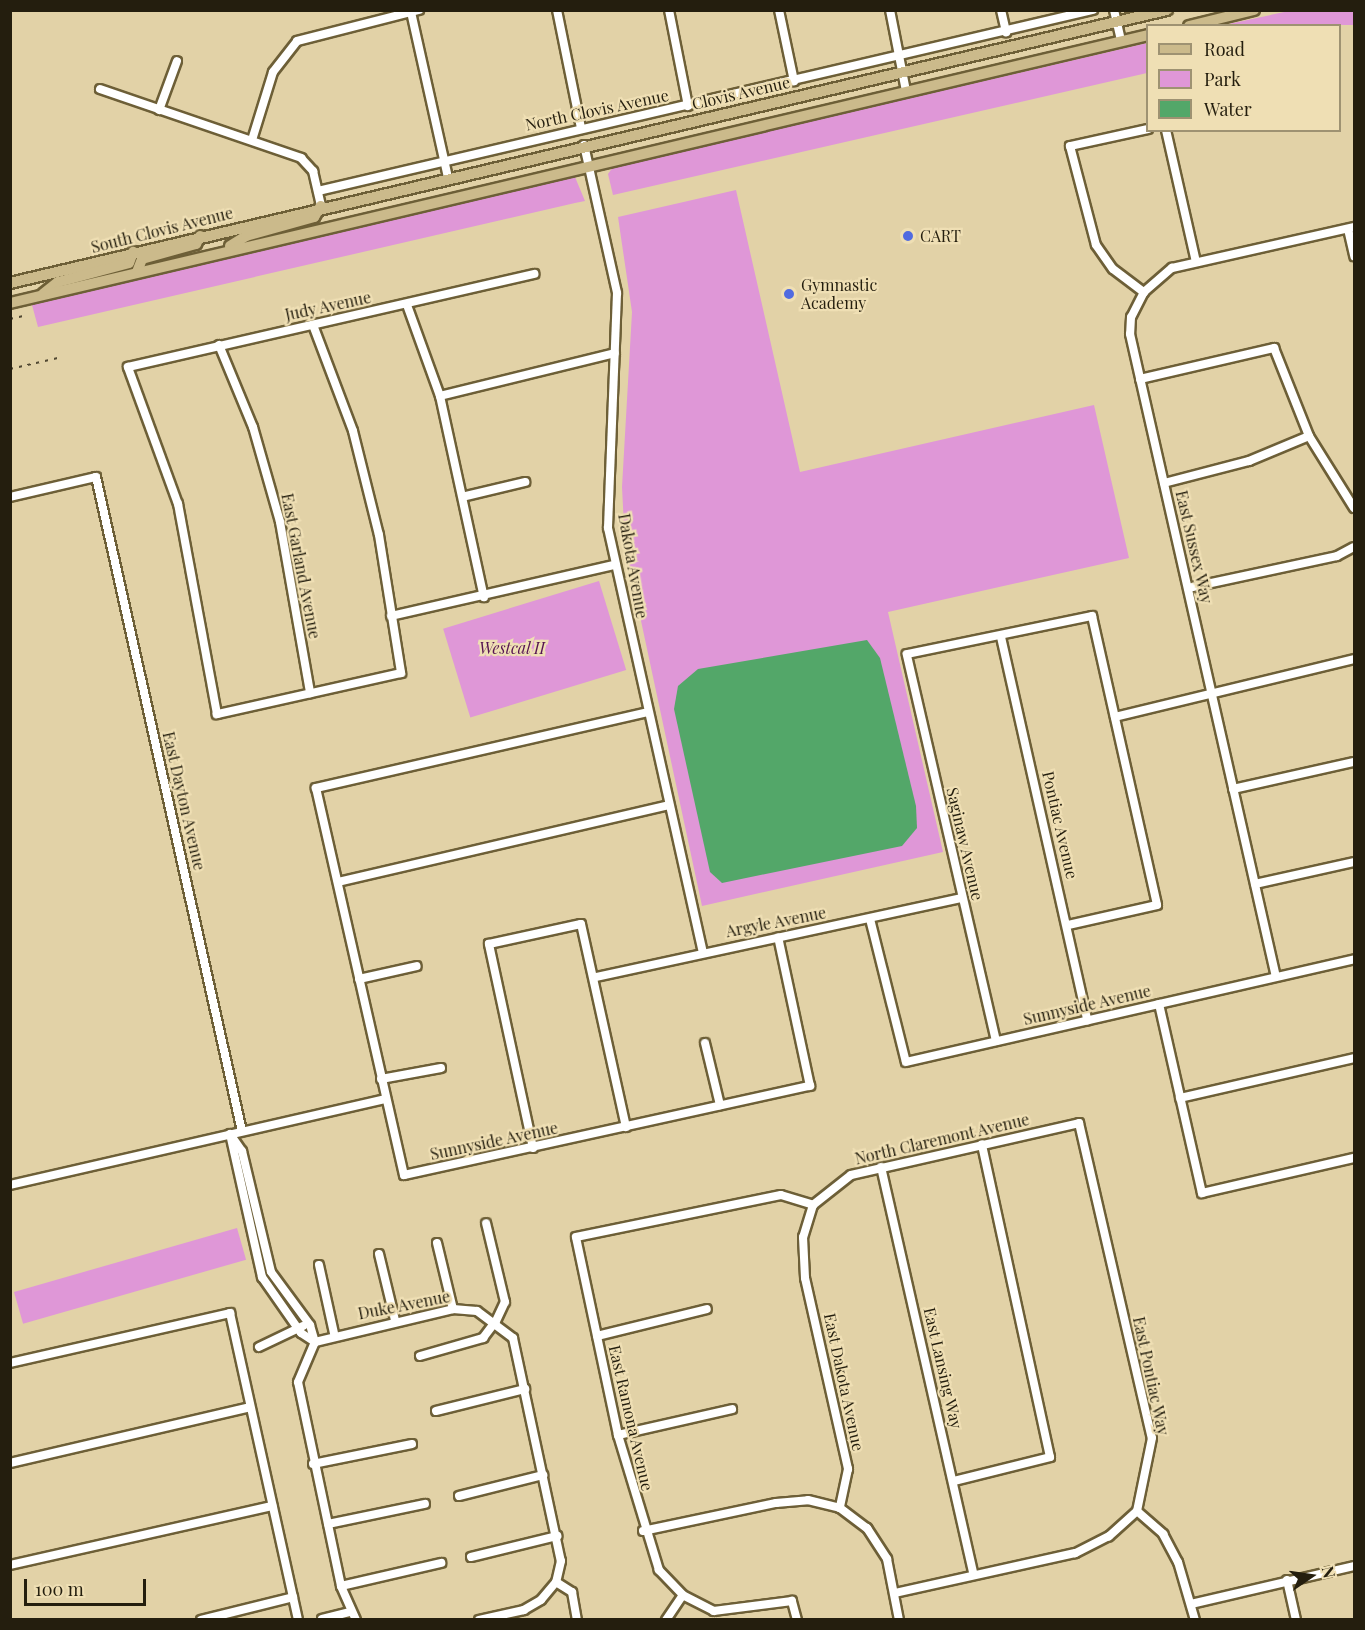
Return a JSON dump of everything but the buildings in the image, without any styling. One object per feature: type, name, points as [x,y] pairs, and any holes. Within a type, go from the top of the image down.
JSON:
[{"type":"main road","name":"Clovis Avenue","points":[[321,206],[1167,10]]},
{"type":"main road","points":[[1197,24],[1254,10]]},
{"type":"main road","points":[[10,303],[316,228],[1146,35]]},
{"type":"main road","points":[[225,250],[246,236],[314,217],[321,206]]},
{"type":"main road","name":"South Clovis Avenue","points":[[10,283],[321,206]]},
{"type":"main road","points":[[136,272],[142,259],[196,244],[200,236]]},
{"type":"main road","points":[[40,296],[58,282],[129,263],[133,252]]},
{"type":"street","points":[[557,10],[581,128]]},
{"type":"street","points":[[669,10],[688,106]]},
{"type":"street","points":[[779,10],[794,81]]},
{"type":"street","points":[[890,10],[906,91]]},
{"type":"street","points":[[1001,10],[1006,32]]},
{"type":"street","name":"North Clovis Avenue","points":[[318,191],[1093,10]]},
{"type":"street","points":[[1114,10],[1121,41]]},
{"type":"street","points":[[252,140],[273,72],[297,40],[415,11],[448,177]]},
{"type":"street","points":[[159,110],[177,61]]},
{"type":"street","points":[[100,89],[301,158],[313,171],[321,206]]},
{"type":"street","points":[[1146,129],[1070,146],[1096,245],[1113,269],[1144,292],[1162,273],[1196,262],[1351,228],[1354,256]]},
{"type":"street","points":[[1166,132],[1196,262]]},
{"type":"street","name":"Dakota Avenue","points":[[584,145],[616,293],[607,490],[614,565],[703,952]]},
{"type":"street","name":"Judy Avenue","points":[[310,693],[217,714],[178,504],[128,367],[407,305],[534,273]]},
{"type":"street","name":"East Sussex Way","points":[[1144,292],[1130,327],[1140,379],[1276,977]]},
{"type":"street","points":[[407,305],[440,396],[466,496],[483,597]]},
{"type":"street","points":[[310,693],[401,674],[379,535],[353,431],[314,324]]},
{"type":"street","name":"East Garland Avenue","points":[[219,345],[253,427],[280,522],[310,693]]},
{"type":"street","points":[[1140,379],[1274,348],[1309,436],[1354,508]]},
{"type":"street","points":[[440,396],[615,353]]},
{"type":"street","points":[[1164,483],[1250,461],[1309,436]]},
{"type":"street","name":"East Dayton Avenue","points":[[10,497],[96,477],[242,1131]]},
{"type":"street","points":[[466,496],[525,482]]},
{"type":"street","points":[[1188,588],[1337,556],[1354,547]]},
{"type":"street","points":[[391,616],[483,597],[614,565]]},
{"type":"street","points":[[1001,637],[1092,616],[1157,905],[1068,925]]},
{"type":"street","name":"Saginaw Avenue","points":[[996,1041],[907,654],[1001,637]]},
{"type":"street","name":"Pontiac Avenue","points":[[1001,637],[1068,925],[1087,1020]]},
{"type":"street","points":[[1115,717],[1354,659]]},
{"type":"street","points":[[10,1185],[385,1099],[316,788],[648,712]]},
{"type":"street","points":[[1233,789],[1354,762]]},
{"type":"street","points":[[338,882],[669,805]]},
{"type":"street","points":[[1255,884],[1354,862]]},
{"type":"street","name":"Argyle Avenue","points":[[596,977],[703,952],[962,898]]},
{"type":"street","name":"Sunnyside Avenue","points":[[870,919],[906,1062],[1354,959]]},
{"type":"street","points":[[533,1148],[489,944],[581,924],[596,977],[626,1127]]},
{"type":"street","name":"Sunnyside Avenue","points":[[385,1099],[404,1175],[810,1086],[778,937]]},
{"type":"street","points":[[358,979],[417,966]]},
{"type":"street","points":[[1159,1004],[1202,1193],[1354,1158]]},
{"type":"street","points":[[705,1043],[720,1105]]},
{"type":"street","points":[[1180,1098],[1354,1058]]},
{"type":"street","points":[[381,1079],[441,1068]]},
{"type":"street","name":"North Claremont Avenue","points":[[813,1205],[850,1175],[1079,1123]]},
{"type":"street","name":"East Pontiac Way","points":[[1079,1123],[1152,1438],[1137,1511]]},
{"type":"street","points":[[230,1134],[242,1151],[272,1272],[308,1322],[315,1342],[298,1382],[313,1464],[348,1616]]},
{"type":"street","points":[[230,1134],[262,1277],[299,1329],[315,1342]]},
{"type":"street","points":[[954,1481],[1050,1457],[982,1144]]},
{"type":"street","name":"East Lansing Way","points":[[881,1167],[974,1575]]},
{"type":"street","name":"East Ramona Avenue","points":[[797,1620],[792,1601],[714,1611],[682,1596],[659,1570],[643,1531],[618,1435],[576,1237],[781,1195],[813,1205]]},
{"type":"street","name":"East Dakota Avenue","points":[[813,1205],[803,1237],[806,1278],[848,1469],[840,1508]]},
{"type":"street","points":[[420,1356],[483,1338],[496,1321],[505,1302],[486,1223]]},
{"type":"street","points":[[437,1243],[453,1309]]},
{"type":"street","points":[[379,1254],[395,1320]]},
{"type":"street","points":[[319,1265],[333,1333]]},
{"type":"street","name":"Duke Avenue","points":[[315,1342],[333,1333],[453,1309],[496,1321]]},
{"type":"street","points":[[597,1336],[706,1309]]},
{"type":"street","points":[[10,1363],[230,1313],[298,1620]]},
{"type":"street","points":[[479,1620],[525,1615],[556,1582],[561,1561],[558,1536],[513,1338],[496,1321]]},
{"type":"street","points":[[259,1347],[299,1329],[308,1322]]},
{"type":"street","points":[[436,1411],[525,1389]]},
{"type":"street","points":[[10,1463],[250,1407]]},
{"type":"street","points":[[618,1435],[732,1409]]},
{"type":"street","points":[[313,1464],[412,1444]]},
{"type":"street","points":[[459,1496],[543,1475]]},
{"type":"street","points":[[643,1531],[776,1503],[808,1500],[840,1508],[867,1528],[888,1559],[899,1620]]},
{"type":"street","points":[[328,1524],[425,1504]]},
{"type":"street","points":[[10,1565],[272,1506]]},
{"type":"street","points":[[894,1593],[1075,1553],[1109,1536],[1137,1511],[1163,1534],[1191,1604],[1195,1620]]},
{"type":"street","points":[[471,1557],[558,1536]]},
{"type":"street","points":[[341,1586],[441,1563]]},
{"type":"street","points":[[1191,1604],[1354,1566]]},
{"type":"street","points":[[1287,1580],[1296,1620]]},
{"type":"street","points":[[556,1582],[572,1592],[577,1620]]},
{"type":"street","points":[[666,1620],[682,1596]]},
{"type":"street","points":[[201,1620],[293,1598]]},
{"type":"street","points":[[322,1619],[348,1616],[356,1620]]},
{"type":"green space","points":[[1289,11],[1354,11],[1354,25],[1229,24]]},
{"type":"green space","points":[[1146,43],[1146,73],[613,195],[608,174],[613,167]]},
{"type":"green space","points":[[575,177],[585,201],[38,327],[32,305]]},
{"type":"green space","points":[[736,190],[800,472],[1094,405],[1129,558],[888,612],[943,852],[702,906],[625,546],[622,487],[632,312],[618,217]]},
{"type":"green space","name":"Westcal II","points":[[599,581],[626,670],[470,718],[443,629]]},
{"type":"green space","points":[[237,1228],[246,1260],[23,1324],[14,1292]]},
{"type":"water","points":[[867,640],[880,658],[916,806],[917,828],[902,846],[722,883],[710,872],[674,709],[678,686],[698,669]]},
{"type":"railway","points":[[10,319],[27,315]]},
{"type":"railway","points":[[10,369],[58,358]]},
{"type":"place","name":"CART","points":[[908,236]]},
{"type":"place","name":"Gymnastic Academy","points":[[789,294]]}]
